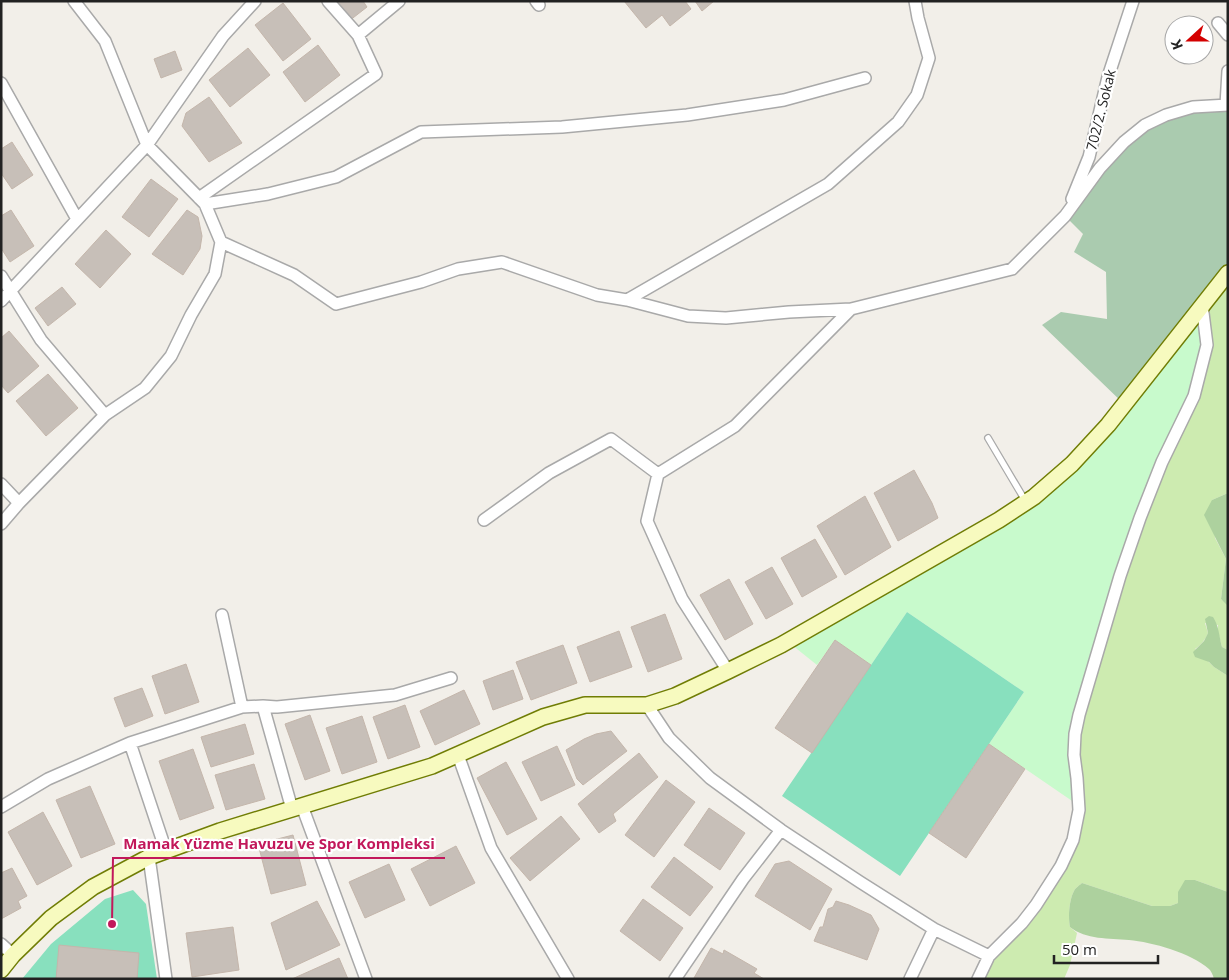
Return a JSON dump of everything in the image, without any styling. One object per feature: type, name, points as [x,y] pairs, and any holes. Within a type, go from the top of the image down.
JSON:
[{"type":"main road","points":[[1,970],[51,918],[93,887],[149,857],[220,831],[432,766],[543,717],[585,705],[647,705],[675,696],[781,645],[999,520],[1034,497],[1072,464],[1108,425],[1228,273]]},
{"type":"street","points":[[1,524],[105,415],[145,388],[171,356],[191,315],[215,274],[221,242],[202,201],[147,145],[105,41],[74,1]]},
{"type":"street","points":[[1,301],[147,145],[223,36],[254,1]]},
{"type":"street","points":[[202,201],[376,74],[358,35],[328,1]]},
{"type":"street","points":[[358,35],[399,1]]},
{"type":"street","points":[[627,300],[828,184],[898,122],[917,95],[929,58],[915,1]]},
{"type":"street","name":"702/2. Sokak","points":[[1065,216],[1089,157],[1108,77],[1133,1]]},
{"type":"street","points":[[1218,23],[1228,35]]},
{"type":"street","points":[[221,242],[294,275],[336,304],[421,282],[458,269],[502,262],[597,295],[627,300],[688,316],[726,318],[789,312],[851,310],[1012,269],[1065,216],[1100,168],[1124,142],[1145,125],[1166,115],[1193,108],[1227,105],[1228,71]]},
{"type":"street","points":[[202,201],[268,194],[336,177],[421,132],[562,127],[687,115],[784,100],[865,78]]},
{"type":"street","points":[[1,83],[77,220]]},
{"type":"street","points":[[1,276],[41,340],[105,415]]},
{"type":"street","points":[[978,979],[989,956],[1022,923],[1036,905],[1061,866],[1074,840],[1079,810],[1074,748],[1079,715],[1120,576],[1140,518],[1162,462],[1194,396],[1207,345],[1202,306]]},
{"type":"street","points":[[728,671],[682,600],[647,521],[658,474],[735,426],[851,310]]},
{"type":"street","points":[[484,520],[549,473],[611,439],[658,474]]},
{"type":"street","points":[[1,484],[19,503]]},
{"type":"street","points":[[222,615],[242,707]]},
{"type":"street","points":[[1,808],[48,779],[130,743],[242,707],[278,707],[395,695],[452,678]]},
{"type":"street","points":[[647,705],[669,738],[710,778],[780,830],[934,929],[989,956]]},
{"type":"street","points":[[262,706],[297,808],[366,979]]},
{"type":"street","points":[[130,743],[166,851]]},
{"type":"street","points":[[458,755],[491,848],[568,979]]},
{"type":"street","points":[[675,979],[743,879],[780,830]]},
{"type":"street","points":[[149,857],[166,979]]},
{"type":"street","points":[[910,979],[934,929]]},
{"type":"street","points":[[1,944],[13,956]]},
{"type":"lane","points":[[988,438],[1026,502]]},
{"type":"green space","points":[[1228,105],[1228,273],[1124,404],[1042,325],[1061,312],[1107,319],[1106,272],[1074,252],[1083,234],[1065,216],[1100,168],[1166,115]]},
{"type":"green space","points":[[1228,273],[1228,493],[1212,500],[1215,538],[1226,559],[1221,599],[1228,605],[1228,650],[1222,647],[1218,625],[1205,623],[1208,633],[1203,642],[1195,649],[1214,667],[1228,676],[1228,892],[1195,880],[1179,897],[1178,903],[1170,906],[1152,906],[1082,883],[1072,895],[1070,904],[1070,927],[1077,933],[1070,965],[1064,979],[978,979],[1022,923],[1073,840],[1075,734],[1202,305]]},
{"type":"green space","points":[[1202,305],[1202,367],[1162,462],[1079,715],[1078,805],[989,744],[1024,692],[907,612],[871,665],[835,640],[817,665],[787,641],[999,520],[1072,464]]},
{"type":"green space","points":[[1228,493],[1227,605],[1221,599],[1226,559],[1204,515],[1212,500]]},
{"type":"green space","points":[[907,612],[1024,692],[900,876],[782,796]]},
{"type":"green space","points":[[1209,616],[1213,617],[1217,624],[1222,647],[1228,650],[1228,676],[1209,662],[1195,657],[1193,652],[1204,641],[1208,633],[1205,619]]},
{"type":"green space","points":[[1185,880],[1195,880],[1228,892],[1228,979],[1214,979],[1210,970],[1201,963],[1171,949],[1138,941],[1090,936],[1070,927],[1071,899],[1075,890],[1082,883],[1152,906],[1170,906],[1178,903],[1178,892]]},
{"type":"green space","points":[[133,890],[146,904],[157,979],[22,979],[51,944],[105,899]]},
{"type":"building","points":[[334,1],[363,1],[367,7],[349,21]]},
{"type":"building","points":[[624,1],[685,1],[691,9],[670,26],[662,15],[646,28]]},
{"type":"building","points":[[695,1],[714,1],[702,11]]},
{"type":"building","points":[[283,3],[311,39],[283,61],[255,25]]},
{"type":"building","points":[[318,45],[340,75],[305,102],[283,72]]},
{"type":"building","points":[[248,48],[270,75],[230,107],[209,80]]},
{"type":"building","points":[[175,51],[182,70],[161,78],[154,59]]},
{"type":"building","points":[[209,97],[242,143],[209,162],[182,126],[186,113]]},
{"type":"building","points":[[12,142],[33,175],[12,189],[1,173],[1,149]]},
{"type":"building","points":[[151,179],[178,199],[149,237],[122,217]]},
{"type":"building","points":[[11,210],[34,246],[10,262],[1,248],[1,216]]},
{"type":"building","points":[[187,210],[198,217],[202,236],[200,249],[183,275],[152,254]]},
{"type":"building","points":[[106,230],[131,254],[100,288],[75,264]]},
{"type":"building","points":[[62,287],[76,304],[48,326],[35,308]]},
{"type":"building","points":[[9,331],[39,366],[8,393],[1,385],[1,338]]},
{"type":"building","points":[[48,374],[78,408],[46,436],[16,401]]},
{"type":"building","points":[[914,470],[938,518],[898,541],[874,493]]},
{"type":"building","points":[[865,496],[891,547],[845,575],[817,526]]},
{"type":"building","points":[[815,539],[837,577],[802,597],[781,558]]},
{"type":"building","points":[[772,567],[793,604],[766,619],[745,582]]},
{"type":"building","points":[[729,579],[753,624],[725,640],[700,595]]},
{"type":"building","points":[[665,614],[682,659],[648,672],[631,627]]},
{"type":"building","points":[[619,631],[632,667],[590,682],[577,647]]},
{"type":"building","points":[[835,640],[871,665],[812,753],[775,728]]},
{"type":"building","points":[[563,645],[577,683],[531,700],[516,662]]},
{"type":"building","points":[[186,664],[199,702],[165,714],[152,676]]},
{"type":"building","points":[[513,670],[523,699],[493,710],[483,681]]},
{"type":"building","points":[[142,688],[153,716],[125,727],[114,698]]},
{"type":"building","points":[[464,690],[480,724],[435,745],[420,711]]},
{"type":"building","points":[[405,705],[420,747],[388,759],[373,717]]},
{"type":"building","points":[[310,715],[330,771],[305,780],[285,724]]},
{"type":"building","points":[[362,716],[377,762],[342,774],[326,728]]},
{"type":"building","points":[[245,724],[254,754],[211,767],[201,737]]},
{"type":"building","points":[[611,731],[627,751],[583,785],[577,779],[566,750],[584,739]]},
{"type":"building","points":[[989,744],[1025,769],[966,858],[929,833]]},
{"type":"building","points":[[557,746],[575,785],[541,801],[522,762]]},
{"type":"building","points":[[193,749],[214,808],[180,820],[159,761]]},
{"type":"building","points":[[639,753],[658,777],[613,814],[616,821],[599,833],[578,804]]},
{"type":"building","points":[[506,762],[537,819],[507,835],[477,778]]},
{"type":"building","points":[[254,764],[265,799],[226,810],[215,775]]},
{"type":"building","points":[[666,780],[695,802],[654,857],[625,835]]},
{"type":"building","points":[[90,786],[115,844],[81,858],[56,800]]},
{"type":"building","points":[[709,808],[745,833],[720,870],[684,845]]},
{"type":"building","points":[[43,812],[72,866],[37,885],[8,832]]},
{"type":"building","points":[[561,816],[580,839],[530,881],[510,858]]},
{"type":"building","points":[[293,835],[306,885],[271,894],[258,844]]},
{"type":"building","points":[[456,846],[475,883],[430,906],[411,869]]},
{"type":"building","points":[[674,857],[713,887],[690,916],[651,887]]},
{"type":"building","points":[[789,861],[832,889],[810,930],[755,896],[775,864]]},
{"type":"building","points":[[389,864],[405,900],[365,918],[349,882]]},
{"type":"building","points":[[12,868],[27,896],[18,901],[21,908],[1,919],[1,873]]},
{"type":"building","points":[[643,899],[683,928],[660,961],[620,931]]},
{"type":"building","points":[[317,901],[340,945],[286,970],[271,923]]},
{"type":"building","points":[[836,901],[871,915],[879,929],[867,960],[814,941],[820,927],[823,927],[828,909],[833,907]]},
{"type":"building","points":[[233,927],[239,970],[192,977],[186,933]]},
{"type":"building","points":[[59,945],[139,953],[137,979],[56,979]]},
{"type":"building","points":[[711,948],[723,954],[724,950],[757,969],[754,973],[764,979],[695,979]]},
{"type":"building","points":[[339,958],[348,979],[292,979]]},
{"type":"place","name":"Mamak Yüzme Havuzu ve Spor Kompleksi","points":[[112,924]]}]
